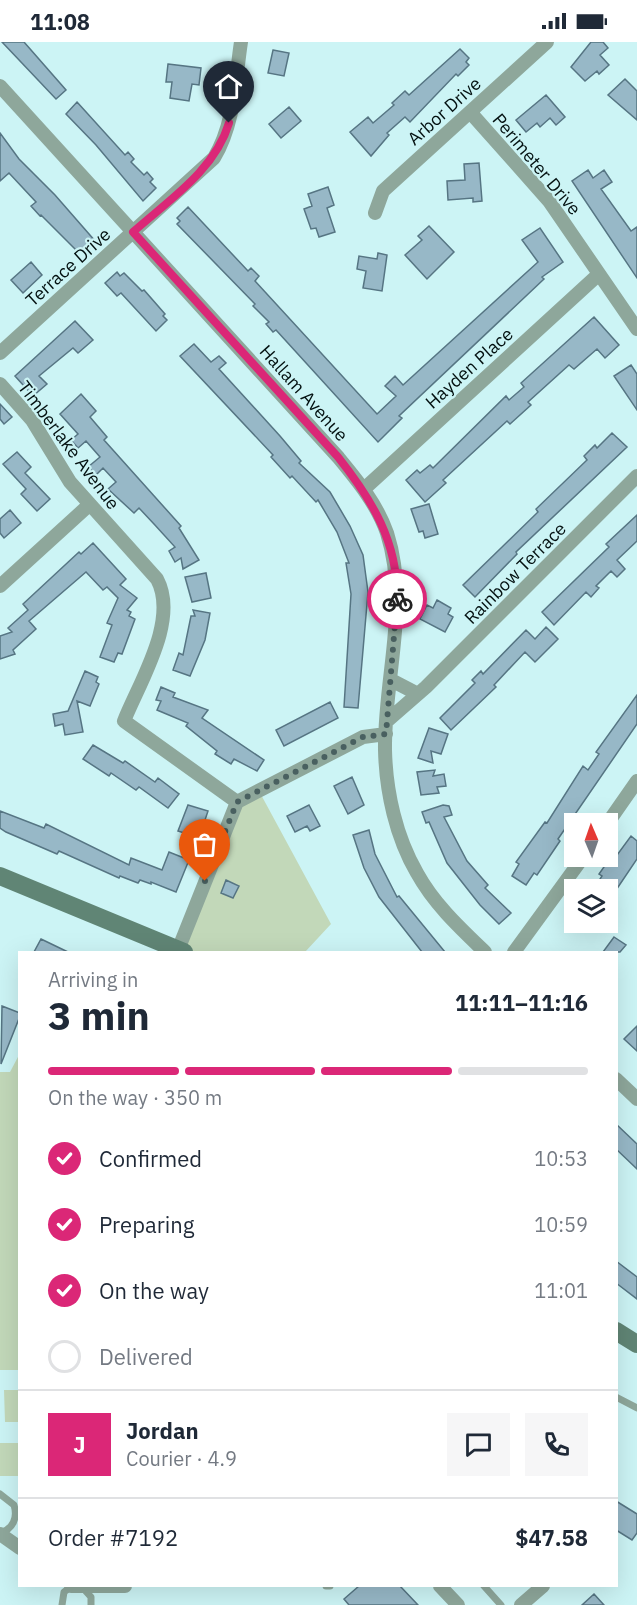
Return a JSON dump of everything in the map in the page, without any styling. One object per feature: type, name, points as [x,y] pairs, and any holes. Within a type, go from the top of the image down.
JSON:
[{"type":"main road","points":[[0,876],[181,951]]},
{"type":"main road","points":[[618,1332],[637,1344]]},
{"type":"street","name":"Terrace Drive","points":[[0,353],[207,166],[224,142],[241,42]]},
{"type":"street","name":"Arbor Drive","points":[[375,213],[383,191],[547,42]]},
{"type":"street","name":"Hallam Avenue","points":[[0,86],[338,457],[364,489],[387,532],[395,567],[397,617],[386,727],[390,801],[408,855],[430,893],[451,919],[484,951]]},
{"type":"street","name":"Perimeter Drive","points":[[470,112],[549,201],[637,328]]},
{"type":"street","name":"Hayden Place","points":[[364,489],[599,274]]},
{"type":"street","name":"Timberlake Avenue","points":[[0,384],[32,420],[70,482],[157,579],[165,603],[164,618],[124,721],[237,802]]},
{"type":"street","name":"Rainbow Terrace","points":[[386,727],[416,693],[637,476]]},
{"type":"street","points":[[0,586],[89,505]]},
{"type":"street","points":[[391,680],[416,693]]},
{"type":"street","points":[[181,951],[237,802],[386,727]]},
{"type":"street","points":[[615,813],[637,781]]},
{"type":"street","points":[[515,951],[576,867]]},
{"type":"street","points":[[618,1081],[637,1099]]},
{"type":"street","points":[[0,1534],[18,1547]]},
{"type":"street","points":[[441,1587],[458,1605]]},
{"type":"street","points":[[521,1605],[542,1587]]},
{"type":"lane","points":[[618,1398],[637,1408]]},
{"type":"lane","points":[[0,1494],[10,1500],[16,1510],[14,1523],[0,1534]]},
{"type":"lane","points":[[62,1605],[64,1592],[72,1587]]},
{"type":"lane","points":[[76,1587],[88,1592],[91,1605]]},
{"type":"lane","points":[[485,1587],[501,1605]]},
{"type":"green space","points":[[259,791],[331,924],[306,951],[184,951],[237,802]]},
{"type":"green space","points":[[18,1057],[18,1370],[0,1370],[0,1072],[10,1072]]},
{"type":"green space","points":[[4,1390],[18,1390],[18,1422],[5,1422]]},
{"type":"green space","points":[[0,1443],[18,1443],[18,1476],[0,1476]]},
{"type":"building","points":[[2,42],[24,42],[66,90],[56,99]]},
{"type":"building","points":[[591,42],[603,42],[608,48],[600,55],[609,65],[599,74],[597,71],[585,81],[571,67]]},
{"type":"building","points":[[460,49],[469,58],[466,62],[469,65],[458,76],[456,74],[410,122],[405,117],[387,133],[389,135],[371,156],[350,132],[368,117],[373,123],[394,105],[392,103],[405,91],[409,95]]},
{"type":"building","points":[[273,50],[289,53],[284,76],[268,73]]},
{"type":"building","points":[[168,64],[201,68],[199,85],[192,84],[189,101],[170,98],[172,82],[166,82]]},
{"type":"building","points":[[625,79],[637,91],[637,120],[608,95]]},
{"type":"building","points":[[546,95],[565,117],[556,125],[550,118],[540,127],[537,123],[526,132],[516,120]]},
{"type":"building","points":[[77,102],[125,155],[128,152],[134,159],[131,162],[144,175],[147,172],[153,179],[150,182],[156,188],[143,201],[96,145],[66,114]]},
{"type":"building","points":[[289,107],[301,121],[281,138],[269,124]]},
{"type":"building","points":[[0,133],[19,159],[55,195],[96,242],[85,252],[80,248],[77,251],[40,216],[31,206],[36,202],[9,173],[0,181]]},
{"type":"building","points":[[479,163],[482,201],[473,202],[473,198],[448,200],[447,181],[465,180],[464,164]]},
{"type":"building","points":[[588,170],[593,178],[604,170],[612,182],[601,189],[631,231],[637,227],[637,278],[572,181]]},
{"type":"building","points":[[328,187],[334,205],[327,208],[335,232],[319,237],[316,228],[311,229],[304,209],[312,206],[308,194]]},
{"type":"building","points":[[188,207],[248,271],[251,268],[259,276],[255,281],[377,414],[396,396],[385,386],[395,376],[403,385],[538,262],[522,240],[540,228],[563,262],[542,277],[544,279],[399,416],[402,418],[378,442],[276,330],[273,332],[266,324],[269,322],[253,306],[255,304],[177,224],[180,221],[177,218]]},
{"type":"building","points":[[429,226],[454,252],[427,279],[405,255],[422,240],[418,236]]},
{"type":"building","points":[[378,253],[387,255],[382,291],[363,288],[366,271],[357,269],[359,256],[377,259]]},
{"type":"building","points":[[31,262],[42,275],[23,293],[11,280]]},
{"type":"building","points":[[117,272],[120,276],[124,273],[142,291],[144,290],[165,314],[163,316],[167,320],[156,331],[121,293],[117,296],[105,283]]},
{"type":"building","points":[[594,317],[619,345],[605,358],[597,349],[574,369],[569,365],[528,402],[531,405],[510,424],[507,421],[443,480],[446,483],[425,502],[406,480],[417,470],[420,473],[430,465],[433,468],[506,396],[509,400],[524,387],[521,383]]},
{"type":"building","points":[[75,321],[93,340],[78,353],[73,348],[39,376],[47,384],[33,396],[15,376]]},
{"type":"building","points":[[194,344],[211,362],[219,356],[226,363],[219,369],[280,436],[301,461],[299,463],[330,492],[350,526],[363,555],[368,592],[358,708],[344,707],[351,594],[346,563],[349,563],[337,532],[318,500],[316,502],[292,476],[290,478],[271,457],[273,455],[180,356]]},
{"type":"building","points":[[631,365],[637,374],[637,410],[614,376]]},
{"type":"building","points":[[81,394],[96,411],[90,417],[107,437],[104,440],[181,526],[179,528],[199,560],[183,569],[181,558],[175,562],[169,551],[175,547],[139,508],[134,513],[108,489],[116,482],[103,468],[96,475],[88,467],[100,457],[86,441],[78,448],[71,440],[78,434],[60,414]]},
{"type":"building","points":[[0,404],[12,417],[4,424],[0,419]]},
{"type":"building","points":[[612,433],[627,447],[516,552],[517,554],[475,597],[463,585],[538,512],[536,509],[587,460],[584,456],[595,445],[597,448]]},
{"type":"building","points":[[17,452],[31,467],[25,473],[50,499],[37,511],[21,494],[26,489],[3,464]]},
{"type":"building","points":[[429,504],[438,534],[425,538],[423,531],[419,532],[411,509]]},
{"type":"building","points":[[10,510],[21,523],[4,538],[0,533],[0,519]]},
{"type":"building","points":[[637,515],[637,541],[617,560],[625,569],[617,577],[611,571],[596,586],[599,588],[591,597],[586,592],[554,625],[542,612],[609,547],[606,544]]},
{"type":"building","points":[[93,543],[126,579],[120,585],[137,598],[127,610],[131,612],[129,616],[135,619],[122,654],[118,653],[114,662],[100,657],[112,625],[107,623],[118,598],[107,587],[103,590],[86,572],[29,621],[36,629],[13,650],[15,654],[0,659],[0,636],[12,632],[8,628],[28,610],[23,604],[79,552],[81,554]]},
{"type":"building","points":[[206,573],[211,598],[192,602],[185,577]]},
{"type":"building","points":[[437,600],[451,608],[448,614],[453,617],[445,632],[420,619],[427,605],[433,608]]},
{"type":"building","points":[[193,610],[210,613],[205,640],[190,676],[173,670],[179,653],[183,655],[191,616],[195,616]]},
{"type":"building","points":[[546,627],[558,639],[535,662],[525,652],[494,685],[496,687],[451,730],[440,718],[475,683],[472,680],[481,671],[483,674],[526,630],[535,639]]},
{"type":"building","points":[[85,671],[98,677],[96,682],[99,684],[90,706],[77,701],[83,732],[65,735],[63,724],[55,726],[53,714],[68,711]]},
{"type":"building","points":[[161,687],[175,693],[173,697],[208,710],[202,718],[264,760],[257,771],[234,759],[231,764],[215,754],[217,751],[186,726],[188,723],[157,710],[161,701],[156,700]]},
{"type":"building","points":[[637,695],[637,724],[576,813],[564,813],[564,830],[558,839],[560,841],[537,875],[534,873],[526,885],[512,876],[519,864],[516,862],[545,822],[547,823],[583,766],[588,770],[599,754],[596,752]]},
{"type":"building","points":[[330,702],[338,718],[284,746],[276,730]]},
{"type":"building","points":[[429,728],[448,734],[441,754],[431,751],[433,763],[418,758]]},
{"type":"building","points":[[93,745],[123,763],[125,761],[155,782],[158,778],[179,794],[168,808],[139,787],[136,790],[111,773],[109,776],[83,759]]},
{"type":"building","points":[[435,770],[433,776],[444,774],[446,786],[437,787],[439,793],[421,795],[417,772]]},
{"type":"building","points":[[352,777],[364,805],[348,814],[334,786]]},
{"type":"building","points":[[188,805],[208,811],[204,823],[199,822],[194,836],[178,831]]},
{"type":"building","points":[[309,805],[320,826],[310,831],[307,826],[295,832],[287,816]]},
{"type":"building","points":[[443,805],[449,806],[452,815],[444,817],[467,861],[488,885],[485,888],[511,913],[499,924],[480,905],[447,863],[429,822],[426,823],[422,812]]},
{"type":"building","points":[[0,811],[44,828],[46,824],[129,865],[131,858],[162,870],[169,852],[189,860],[176,892],[151,882],[151,884],[140,880],[138,883],[120,876],[119,878],[59,851],[57,854],[6,832],[0,828]]},
{"type":"building","points":[[369,830],[375,854],[397,897],[399,896],[444,951],[421,951],[379,897],[364,868],[353,835]]},
{"type":"building","points":[[631,836],[637,841],[637,859],[618,887],[618,879],[600,879],[602,876],[599,874],[604,867],[618,867],[618,854]]},
{"type":"building","points":[[226,880],[239,886],[233,898],[221,893]]},
{"type":"building","points":[[614,937],[626,945],[620,952],[604,951]]},
{"type":"building","points":[[41,939],[66,951],[35,951]]},
{"type":"building","points":[[2,1006],[18,1012],[18,1021],[1,1064]]},
{"type":"building","points":[[637,1026],[637,1051],[624,1039]]},
{"type":"building","points":[[618,1126],[637,1144],[637,1169],[618,1151]]},
{"type":"building","points":[[618,1263],[637,1277],[637,1299],[618,1285]]},
{"type":"building","points":[[618,1502],[637,1514],[637,1533],[632,1540],[618,1531]]},
{"type":"building","points":[[358,1587],[401,1587],[418,1605],[349,1605],[344,1599]]},
{"type":"building","points":[[594,1594],[604,1605],[582,1605]]},
{"type":"way so far","points":[[205,881],[237,802],[363,737],[386,734],[397,599]]},
{"type":"route","points":[[229,123],[224,142],[207,166],[133,232],[338,457],[364,489],[387,532],[395,567],[397,599]]}]
